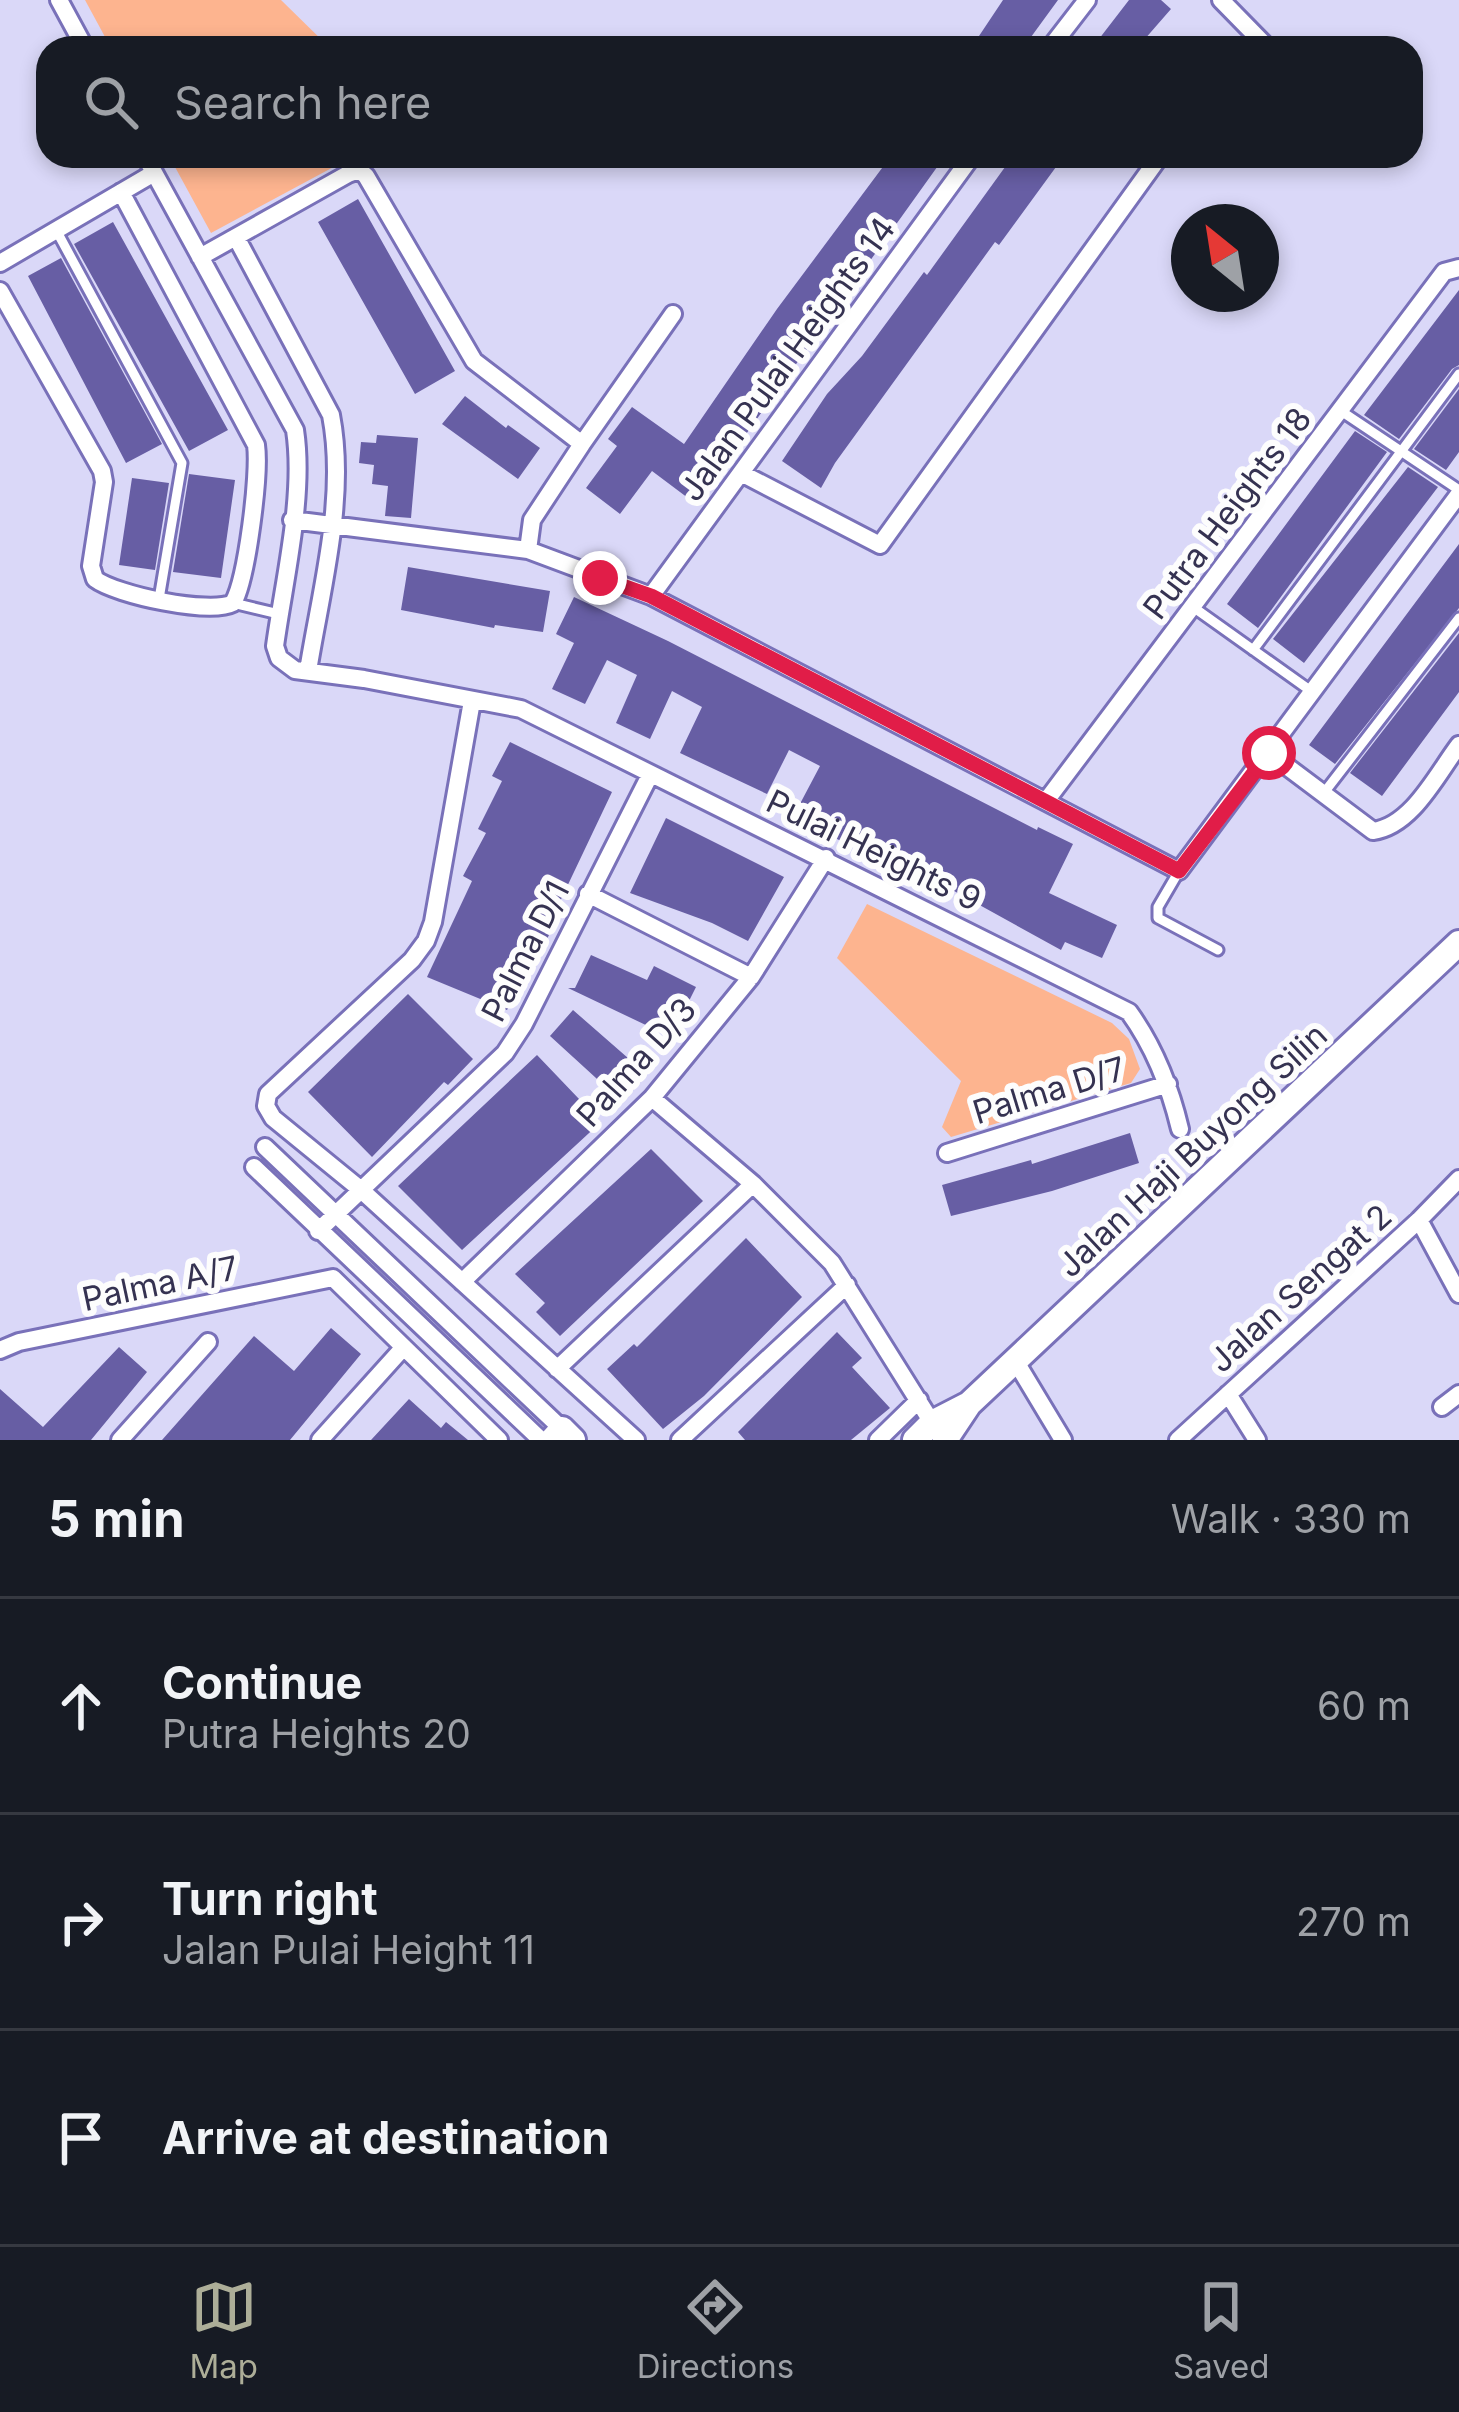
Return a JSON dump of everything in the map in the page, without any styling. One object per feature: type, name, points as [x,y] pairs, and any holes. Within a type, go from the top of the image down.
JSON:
[{"type":"street","points":[[59,0],[78,36]]},
{"type":"street","points":[[1059,36],[1087,0]]},
{"type":"street","points":[[1221,0],[1257,36]]},
{"type":"street","points":[[1245,36],[1250,29]]},
{"type":"street","points":[[151,168],[295,430],[292,520],[275,646],[279,658],[295,670],[308,671],[333,527],[334,432],[331,415],[237,239]]},
{"type":"street","name":"Jalan Pulai Heights 14","points":[[651,596],[962,168]]},
{"type":"street","points":[[741,473],[880,545],[1151,168]]},
{"type":"street","points":[[200,257],[358,170],[366,176],[474,361],[582,444]]},
{"type":"street","points":[[0,263],[154,173]]},
{"type":"street","points":[[0,291],[101,471],[104,482],[91,566],[95,578],[100,584],[159,599],[218,608],[233,604],[258,469],[253,434],[121,192]]},
{"type":"street","name":"Putra Heights 18","points":[[1046,802],[1444,272],[1459,268]]},
{"type":"street","points":[[528,550],[532,520],[673,314]]},
{"type":"street","points":[[292,520],[528,550],[651,596],[1179,871],[1459,492]]},
{"type":"street","name":"Pulai Heights 9","points":[[308,671],[521,709],[1129,1012],[1168,1084],[1180,1129]]},
{"type":"street","points":[[472,701],[426,941],[412,960],[268,1094],[266,1106],[273,1118],[361,1189],[635,1440]]},
{"type":"street","points":[[1269,753],[1373,831],[1389,829],[1402,818],[1459,745]]},
{"type":"street","name":"Palma D/1","points":[[318,1231],[505,1053],[650,775]]},
{"type":"street","name":"Palma D/3","points":[[462,1282],[652,1098],[751,977],[826,858]]},
{"type":"street","points":[[588,894],[751,977]]},
{"type":"street","name":"Jalan Haji Buyong Silin","points":[[934,1436],[1459,943]]},
{"type":"street","name":"Palma D/7","points":[[947,1153],[1168,1084]]},
{"type":"street","points":[[652,1098],[753,1184],[832,1263],[919,1400],[934,1436]]},
{"type":"street","points":[[265,1147],[557,1437]]},
{"type":"street","points":[[254,1168],[318,1231],[557,1437]]},
{"type":"street","name":"Jalan Sengat 2","points":[[1178,1440],[1459,1179]]},
{"type":"street","points":[[557,1369],[753,1184]]},
{"type":"street","points":[[1419,1220],[1459,1294]]},
{"type":"street","name":"Palma A/7","points":[[0,1350],[19,1342],[333,1278],[404,1348]]},
{"type":"street","points":[[680,1440],[848,1285]]},
{"type":"street","points":[[120,1440],[208,1342]]},
{"type":"street","points":[[320,1440],[404,1348],[499,1440]]},
{"type":"street","points":[[1016,1362],[1063,1440]]},
{"type":"street","points":[[1228,1394],[1257,1440]]},
{"type":"street","points":[[1442,1407],[1459,1394]]},
{"type":"street","points":[[878,1440],[919,1400]]},
{"type":"lane","points":[[55,228],[182,463],[159,599]]},
{"type":"lane","points":[[1253,650],[1459,374]]},
{"type":"lane","points":[[1341,411],[1459,492]]},
{"type":"lane","points":[[233,604],[279,614]]},
{"type":"lane","points":[[1193,608],[1313,692]]},
{"type":"lane","points":[[1323,794],[1459,618]]},
{"type":"lane","points":[[1179,871],[1158,907],[1158,918],[1218,950]]},
{"type":"shaded area","points":[[85,0],[281,0],[318,36],[104,36]]},
{"type":"shaded area","points":[[176,168],[332,168],[211,233]]},
{"type":"shaded area","points":[[867,904],[1112,1023],[1129,1039],[1140,1069],[1131,1083],[951,1137],[942,1127],[961,1081],[837,958]]},
{"type":"building","points":[[1003,0],[1058,0],[1032,36],[979,36]]},
{"type":"building","points":[[1129,0],[1161,0],[1171,9],[1147,36],[1101,36]]},
{"type":"building","points":[[882,168],[936,168],[696,504],[652,471],[620,514],[586,488],[617,446],[608,439],[632,407],[684,444]]},
{"type":"building","points":[[1004,168],[1055,168],[999,245],[995,242],[821,488],[782,461],[827,394],[862,356],[924,272],[927,275]]},
{"type":"building","points":[[358,199],[455,371],[415,394],[318,222]]},
{"type":"building","points":[[113,222],[228,430],[189,451],[74,244]]},
{"type":"building","points":[[61,258],[162,444],[126,463],[28,276]]},
{"type":"building","points":[[1459,290],[1459,365],[1399,439],[1364,415]]},
{"type":"building","points":[[1459,389],[1459,452],[1446,470],[1414,449]]},
{"type":"building","points":[[465,396],[540,448],[518,479],[442,424]]},
{"type":"building","points":[[1355,431],[1387,452],[1258,628],[1227,604]]},
{"type":"building","points":[[377,435],[418,438],[411,518],[385,516],[388,486],[372,484],[374,465],[359,463],[361,442],[376,443]]},
{"type":"building","points":[[1408,467],[1438,487],[1304,663],[1273,639]]},
{"type":"building","points":[[189,474],[235,480],[221,578],[173,572]]},
{"type":"building","points":[[132,478],[169,483],[155,570],[119,565]]},
{"type":"building","points":[[1459,544],[1459,608],[1335,764],[1309,745]]},
{"type":"building","points":[[408,567],[550,591],[543,632],[401,610]]},
{"type":"building","points":[[574,597],[1073,844],[1049,893],[1117,925],[1102,958],[1065,942],[1061,950],[927,876],[880,853],[877,859],[793,817],[820,766],[789,750],[767,794],[680,753],[702,707],[672,691],[650,739],[616,723],[637,675],[607,660],[585,704],[552,689],[574,643],[556,634]]},
{"type":"building","points":[[1459,633],[1459,692],[1382,796],[1350,773]]},
{"type":"building","points":[[510,742],[612,792],[545,933],[549,935],[507,1010],[427,977],[472,881],[463,876],[486,833],[478,829],[502,781],[492,776]]},
{"type":"building","points":[[666,818],[784,877],[748,941],[630,893]]},
{"type":"building","points":[[591,955],[647,980],[654,966],[696,987],[671,1037],[568,988],[575,988]]},
{"type":"building","points":[[408,994],[473,1059],[448,1085],[444,1082],[372,1157],[308,1092]]},
{"type":"building","points":[[573,1010],[644,1072],[619,1099],[550,1036]]},
{"type":"building","points":[[537,1055],[601,1122],[462,1250],[398,1186]]},
{"type":"building","points":[[1130,1133],[1139,1163],[951,1216],[942,1185],[1031,1160],[1032,1164]]},
{"type":"building","points":[[651,1149],[703,1201],[560,1336],[536,1312],[545,1303],[515,1274]]},
{"type":"building","points":[[746,1238],[802,1297],[704,1396],[663,1429],[607,1369],[634,1344],[637,1347]]},
{"type":"building","points":[[331,1328],[361,1354],[290,1440],[162,1440],[254,1336],[294,1371]]},
{"type":"building","points":[[837,1332],[862,1358],[852,1367],[890,1408],[851,1440],[745,1440],[738,1432]]},
{"type":"building","points":[[119,1347],[147,1372],[91,1440],[0,1440],[0,1389],[43,1427]]},
{"type":"building","points":[[409,1399],[441,1428],[446,1422],[468,1440],[371,1440]]},
{"type":"route","points":[[600,578],[651,596],[1179,871],[1269,753]]}]
